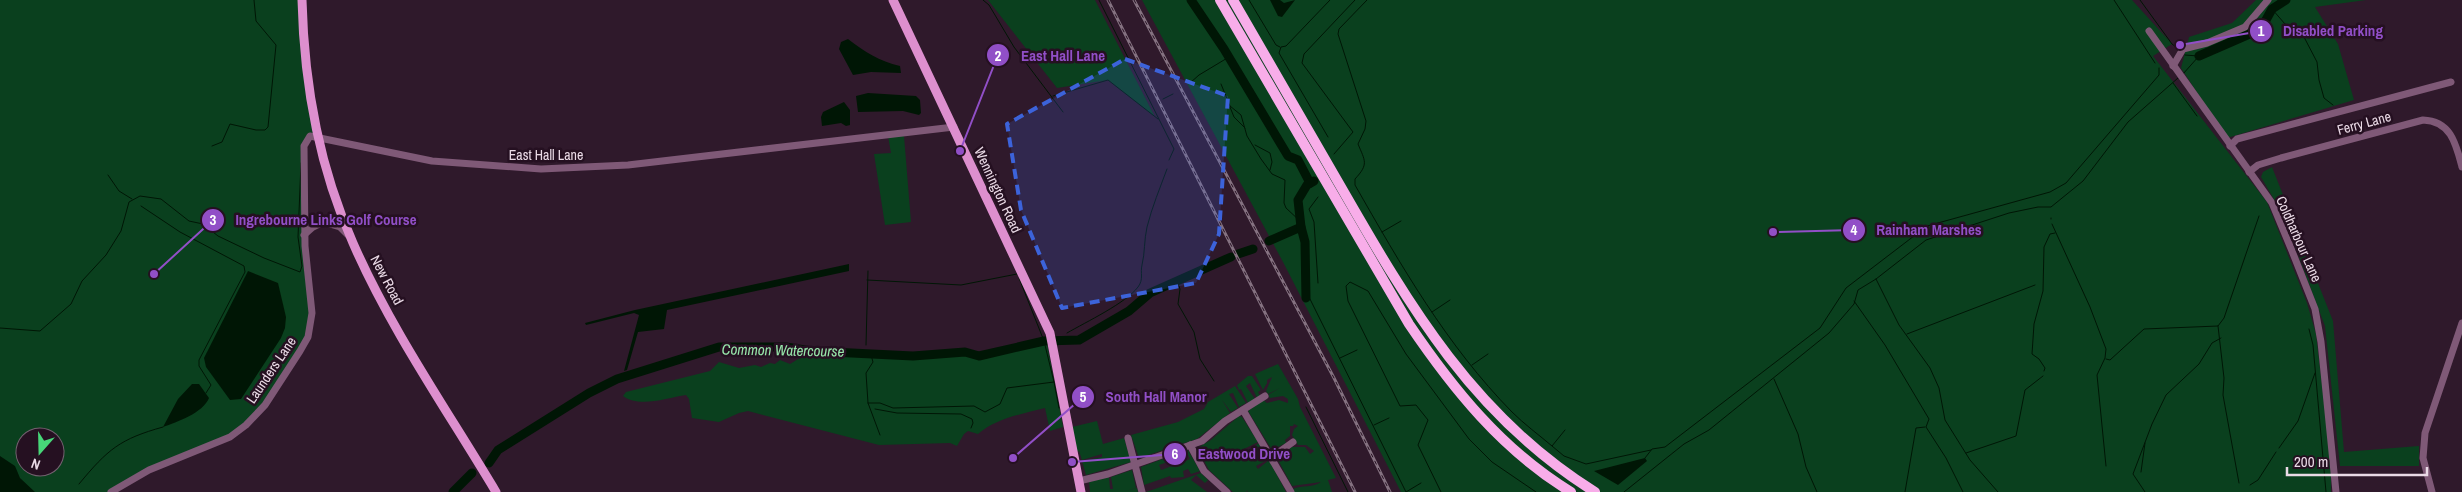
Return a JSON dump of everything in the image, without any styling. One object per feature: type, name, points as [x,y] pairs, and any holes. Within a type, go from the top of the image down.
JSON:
[{"type":"highway","points":[[1220,0],[1409,324],[1438,366],[1472,408],[1518,454],[1571,492]]},
{"type":"highway","points":[[1233,0],[1386,265],[1446,355],[1470,386],[1507,424],[1541,455],[1595,492]]},
{"type":"main road","name":"New Road","points":[[302,0],[306,70],[318,137],[352,242],[380,299],[496,492]]},
{"type":"main road","name":"Wennington Road","points":[[893,0],[1019,263],[1051,338],[1079,481]]},
{"type":"main road","points":[[1079,481],[1081,492]]},
{"type":"street","points":[[2175,69],[2182,51],[2245,27],[2268,0]]},
{"type":"street","name":"Coldharbour Lane","points":[[2148,31],[2272,204],[2315,309],[2322,351],[2336,492]]},
{"type":"street","points":[[2230,146],[2236,139],[2451,82]]},
{"type":"street","name":"Ferry Lane","points":[[2249,172],[2258,165],[2281,158],[2422,120],[2441,125],[2450,131],[2455,140],[2462,167]]},
{"type":"street","name":"East Hall Lane","points":[[318,137],[432,161],[541,169],[638,164],[954,127]]},
{"type":"street","name":"Launders Lane","points":[[111,492],[148,470],[230,436],[246,425],[265,405],[300,350],[311,326],[312,313],[304,235],[304,146],[310,136],[318,137]]},
{"type":"street","points":[[304,235],[313,227],[323,222],[340,228],[352,242]]},
{"type":"street","points":[[2432,492],[2423,458],[2425,433],[2462,323]]},
{"type":"street","points":[[1079,481],[1190,445],[1212,434],[1225,421],[1265,396]]},
{"type":"street","points":[[1243,410],[1291,492]]},
{"type":"street","points":[[1128,438],[1142,492]]},
{"type":"street","points":[[1272,457],[1292,442]]},
{"type":"street","points":[[1190,445],[1204,471],[1227,492]]},
{"type":"highlighted area","points":[[1125,59],[1228,96],[1219,234],[1196,283],[1062,308],[1021,210],[1007,124]]},
{"type":"green space","points":[[0,0],[302,0],[318,137],[310,137],[304,146],[311,327],[265,405],[230,437],[149,470],[111,492],[0,492]]},
{"type":"green space","points":[[988,0],[1095,0],[1155,117],[1108,80],[1057,88]]},
{"type":"green space","points":[[1142,0],[2132,0],[2172,44],[2153,56],[2267,202],[2307,303],[2316,334],[2331,462],[2331,492],[1401,492],[1283,262]]},
{"type":"green space","points":[[2256,0],[2366,0],[2315,7],[2338,44],[2354,100],[2227,138],[2181,68],[2189,37],[2232,23]]},
{"type":"green space","points":[[888,136],[904,136],[911,222],[885,225],[874,154],[891,153]]},
{"type":"green space","points":[[2272,167],[2333,321],[2344,452],[2419,446],[2419,466],[2340,466],[2325,326],[2283,215],[2261,177],[2263,172]]},
{"type":"green space","points":[[1046,339],[1063,427],[1050,431],[1045,408],[1001,420],[978,434],[968,431],[957,446],[950,443],[879,445],[748,411],[719,422],[692,418],[689,399],[686,395],[645,402],[630,400],[623,396],[626,392],[710,371],[719,362],[739,368],[755,365],[761,367],[770,363],[775,364],[780,360],[790,364],[811,351],[913,356],[965,352],[979,356]]},
{"type":"green space","points":[[1278,364],[1298,399],[1300,407],[1336,478],[1328,480],[1332,492],[1294,492],[1293,489],[1321,482],[1292,486],[1277,458],[1292,447],[1305,447],[1310,454],[1314,451],[1306,445],[1298,445],[1292,435],[1294,429],[1298,426],[1294,424],[1290,426],[1290,436],[1285,440],[1286,443],[1272,450],[1248,411],[1263,400],[1267,403],[1279,400],[1288,403],[1288,399],[1283,396],[1270,398],[1268,395],[1280,388],[1268,394],[1266,391],[1272,377],[1267,380],[1263,390],[1255,374]]},
{"type":"green space","points":[[1248,376],[1252,376],[1261,390],[1258,392],[1260,396],[1257,398],[1250,383],[1246,386],[1255,399],[1248,403],[1237,385]]},
{"type":"green space","points":[[1235,386],[1246,403],[1239,407],[1233,393],[1229,394],[1238,408],[1231,412],[1222,400],[1230,413],[1197,439],[1139,458],[1131,435],[1178,422],[1204,409],[1208,402]]},
{"type":"green space","points":[[1239,416],[1242,417],[1258,442],[1244,449],[1247,451],[1259,443],[1263,451],[1251,459],[1264,452],[1269,459],[1256,466],[1258,469],[1269,460],[1286,492],[1247,492],[1248,490],[1246,492],[1233,492],[1209,470],[1197,448],[1211,440]]},
{"type":"green space","points":[[1097,421],[1103,444],[1124,438],[1131,462],[1086,475],[1082,461],[1102,457],[1102,454],[1082,460],[1079,451],[1077,452],[1072,427]]},
{"type":"green space","points":[[1188,450],[1200,471],[1191,474],[1188,469],[1183,471],[1184,477],[1171,478],[1170,476],[1144,485],[1141,467],[1171,456],[1173,460],[1159,465],[1161,470],[1175,465],[1176,468],[1176,465],[1190,459],[1188,455],[1174,460],[1172,456]]},
{"type":"green space","points":[[1132,470],[1136,488],[1125,491],[1137,488],[1138,492],[1090,492],[1089,482],[1109,477],[1110,489],[1113,489],[1111,477]]},
{"type":"green space","points":[[1201,473],[1208,480],[1205,483],[1196,475],[1191,480],[1207,492],[1146,492]]},
{"type":"shaded area","points":[[1270,0],[1280,0],[1284,3],[1295,0],[1282,17],[1278,16]]},
{"type":"shaded area","points":[[848,39],[872,56],[900,66],[901,73],[871,72],[853,75],[839,49],[841,42]]},
{"type":"shaded area","points":[[868,93],[916,96],[920,100],[921,113],[919,115],[903,111],[858,112],[856,96]]},
{"type":"shaded area","points":[[844,102],[850,110],[850,125],[846,126],[841,123],[822,126],[821,117],[823,112]]},
{"type":"shaded area","points":[[849,264],[849,271],[667,310],[664,329],[638,332],[627,370],[624,371],[639,315],[634,313],[586,325],[585,323],[635,310]]},
{"type":"shaded area","points":[[248,271],[278,283],[286,317],[285,328],[281,338],[241,399],[230,400],[206,367],[204,358]]},
{"type":"shaded area","points":[[192,384],[199,384],[209,398],[206,403],[189,416],[163,427],[178,399]]},
{"type":"shaded area","points":[[0,456],[15,466],[15,477],[20,477],[35,492],[0,492]]},
{"type":"shaded area","points":[[1645,458],[1647,461],[1618,485],[1594,471]]},
{"type":"waterway","points":[[212,146],[222,142],[230,124],[256,130],[265,130],[268,127],[276,45],[256,21],[254,0]]},
{"type":"waterway","points":[[983,0],[989,5],[1014,47],[1063,112]]},
{"type":"waterway","points":[[1099,0],[1174,149],[1169,160]]},
{"type":"waterway","points":[[1191,0],[1224,49],[1288,156],[1298,160],[1310,183]]},
{"type":"waterway","points":[[1249,0],[1276,45],[1280,47]]},
{"type":"waterway","points":[[1328,137],[1279,53],[1281,47],[1286,46],[1330,0]]},
{"type":"waterway","points":[[1334,154],[1353,132],[1302,63],[1304,54],[1355,0]]},
{"type":"waterway","points":[[1367,0],[1339,29],[1338,34],[1366,121],[1365,129],[1358,144],[1364,159],[1364,166],[1355,179],[1355,185],[1407,274],[1466,360],[1512,412],[1552,446]]},
{"type":"waterway","points":[[2114,0],[2155,63]]},
{"type":"waterway","points":[[2140,0],[2172,44],[2180,50]]},
{"type":"waterway","points":[[2199,56],[2261,29],[2272,9],[2286,0]]},
{"type":"waterway","points":[[2272,9],[2285,24],[2304,37],[2317,62],[2324,98],[2333,105]]},
{"type":"waterway","points":[[2185,55],[2198,56]]},
{"type":"waterway","points":[[2183,74],[2199,56]]},
{"type":"waterway","points":[[1190,83],[1199,75],[1229,57]]},
{"type":"waterway","points":[[1645,458],[1652,449],[1665,447],[1820,328],[1846,288],[1927,226],[2050,192],[2066,183],[2159,75],[2159,68]]},
{"type":"waterway","points":[[1624,492],[1684,444],[1709,430],[1829,333],[1854,304],[1858,290],[1876,279],[1926,240],[2009,213],[2038,207],[2051,207],[2083,181],[2128,122],[2178,78]]},
{"type":"waterway","points":[[1053,96],[1108,80],[1158,119]]},
{"type":"waterway","points":[[2173,83],[2197,116]]},
{"type":"waterway","points":[[1221,84],[1230,106],[1241,115],[1247,136],[1261,159],[1272,174],[1285,180],[1284,203],[1286,208],[1300,221]]},
{"type":"waterway","points":[[1163,99],[1173,94]]},
{"type":"waterway","points":[[1230,107],[1234,117],[1245,128]]},
{"type":"waterway","points":[[1255,145],[1270,153],[1272,162],[1270,170]]},
{"type":"waterway","points":[[0,328],[40,331],[71,304],[82,281],[106,255],[121,231],[129,202],[140,196],[161,199],[189,221],[203,224],[218,236],[264,258],[300,272],[302,266],[298,237],[301,163]]},
{"type":"waterway","points":[[1067,333],[1115,306],[1140,284],[1147,227],[1167,169]]},
{"type":"waterway","points":[[108,175],[119,191],[132,199]]},
{"type":"waterway","points":[[1306,298],[1305,242],[1298,200],[1307,185],[1314,181]]},
{"type":"waterway","points":[[1318,197],[1309,209],[1314,222],[1318,283]]},
{"type":"waterway","points":[[141,206],[180,232],[244,266],[245,272],[199,360],[199,366],[211,385],[206,393]]},
{"type":"waterway","points":[[2106,359],[2110,360],[2144,329],[2218,326],[2224,318],[2259,216]]},
{"type":"waterway","points":[[1382,232],[1401,221]]},
{"type":"waterway","points":[[2052,224],[2090,307],[2106,349],[2105,358],[2097,375],[2106,466]]},
{"type":"waterway","points":[[1269,241],[1301,227]]},
{"type":"waterway","points":[[2044,371],[2045,368],[2039,359],[2032,354],[2034,324],[2043,291],[2044,247],[2050,234],[2055,233]]},
{"type":"waterway","points":[[1238,254],[1253,249]]},
{"type":"waterway","name":"Common Watercourse","points":[[489,463],[498,450],[589,393],[617,379],[719,347],[786,347],[811,351],[913,356],[965,352],[979,356],[1044,341],[1079,340],[1129,311],[1150,293],[1231,257]]},
{"type":"waterway","points":[[866,345],[868,271]]},
{"type":"waterway","points":[[867,280],[961,285],[1017,274]]},
{"type":"waterway","points":[[868,403],[880,403],[893,408],[974,406],[985,412],[1000,404],[1007,388],[1054,382],[1044,341],[1019,278]]},
{"type":"waterway","points":[[1876,279],[1899,325],[1930,368],[1939,388],[1945,420],[1970,460],[1998,492]]},
{"type":"waterway","points":[[1177,281],[1180,289],[1178,304],[1194,332],[1200,359],[1214,381]]},
{"type":"waterway","points":[[1441,492],[1418,445],[1428,420],[1416,405],[1400,406],[1348,301],[1346,286],[1350,282],[1368,291],[1406,354],[1469,439],[1492,462],[1536,492]]},
{"type":"waterway","points":[[1907,334],[2035,285]]},
{"type":"waterway","points":[[1305,289],[1406,492]]},
{"type":"waterway","points":[[1432,312],[1450,300]]},
{"type":"waterway","points":[[1854,301],[1885,345],[1929,419],[1926,427],[1946,458],[1963,492]]},
{"type":"waterway","points":[[2218,326],[2224,378],[2223,395],[2239,483]]},
{"type":"waterway","points":[[2309,329],[2313,345],[2326,492]]},
{"type":"waterway","points":[[2145,492],[2133,474],[2152,424],[2166,395],[2199,364],[2212,343],[2221,338]]},
{"type":"waterway","points":[[1340,358],[1357,350]]},
{"type":"waterway","points":[[1472,365],[1488,354]]},
{"type":"waterway","points":[[871,355],[873,362],[866,373],[868,403],[880,435]]},
{"type":"waterway","points":[[2279,448],[2298,421],[2315,373]]},
{"type":"waterway","points":[[1966,453],[2016,436],[2025,390],[2043,376]]},
{"type":"waterway","points":[[1774,379],[1798,434],[1806,467],[1817,492]]},
{"type":"waterway","points":[[1054,382],[1059,408]]},
{"type":"waterway","points":[[1306,407],[1348,492]]},
{"type":"waterway","points":[[875,409],[897,413],[961,414],[972,419],[971,428]]},
{"type":"waterway","points":[[1374,425],[1389,418]]},
{"type":"waterway","points":[[79,484],[98,462],[116,447],[136,436],[163,427]]},
{"type":"waterway","points":[[1905,492],[1916,428],[1925,427]]},
{"type":"waterway","points":[[1565,430],[1552,446],[1564,456],[1586,464],[1651,450]]},
{"type":"waterway","points":[[2141,472],[2145,443]]},
{"type":"waterway","points":[[2250,485],[2258,480],[2276,452]]},
{"type":"waterway","name":"Common Watercourse","points":[[453,492],[472,473]]},
{"type":"waterway","points":[[1406,492],[1421,483]]},
{"type":"railway","points":[[1108,0],[1355,492]]},
{"type":"railway","points":[[1134,0],[1334,378],[1390,492]]},
{"type":"place","name":"Disabled Parking","points":[[2180,45]]},
{"type":"place","name":"East Hall Lane","points":[[960,151]]},
{"type":"place","name":"Rainham Marshes","points":[[1773,232]]},
{"type":"place","name":"Ingrebourne Links Golf Course","points":[[154,274]]},
{"type":"place","name":"South Hall Manor","points":[[1013,458]]},
{"type":"place","name":"Eastwood Drive","points":[[1072,462]]}]
